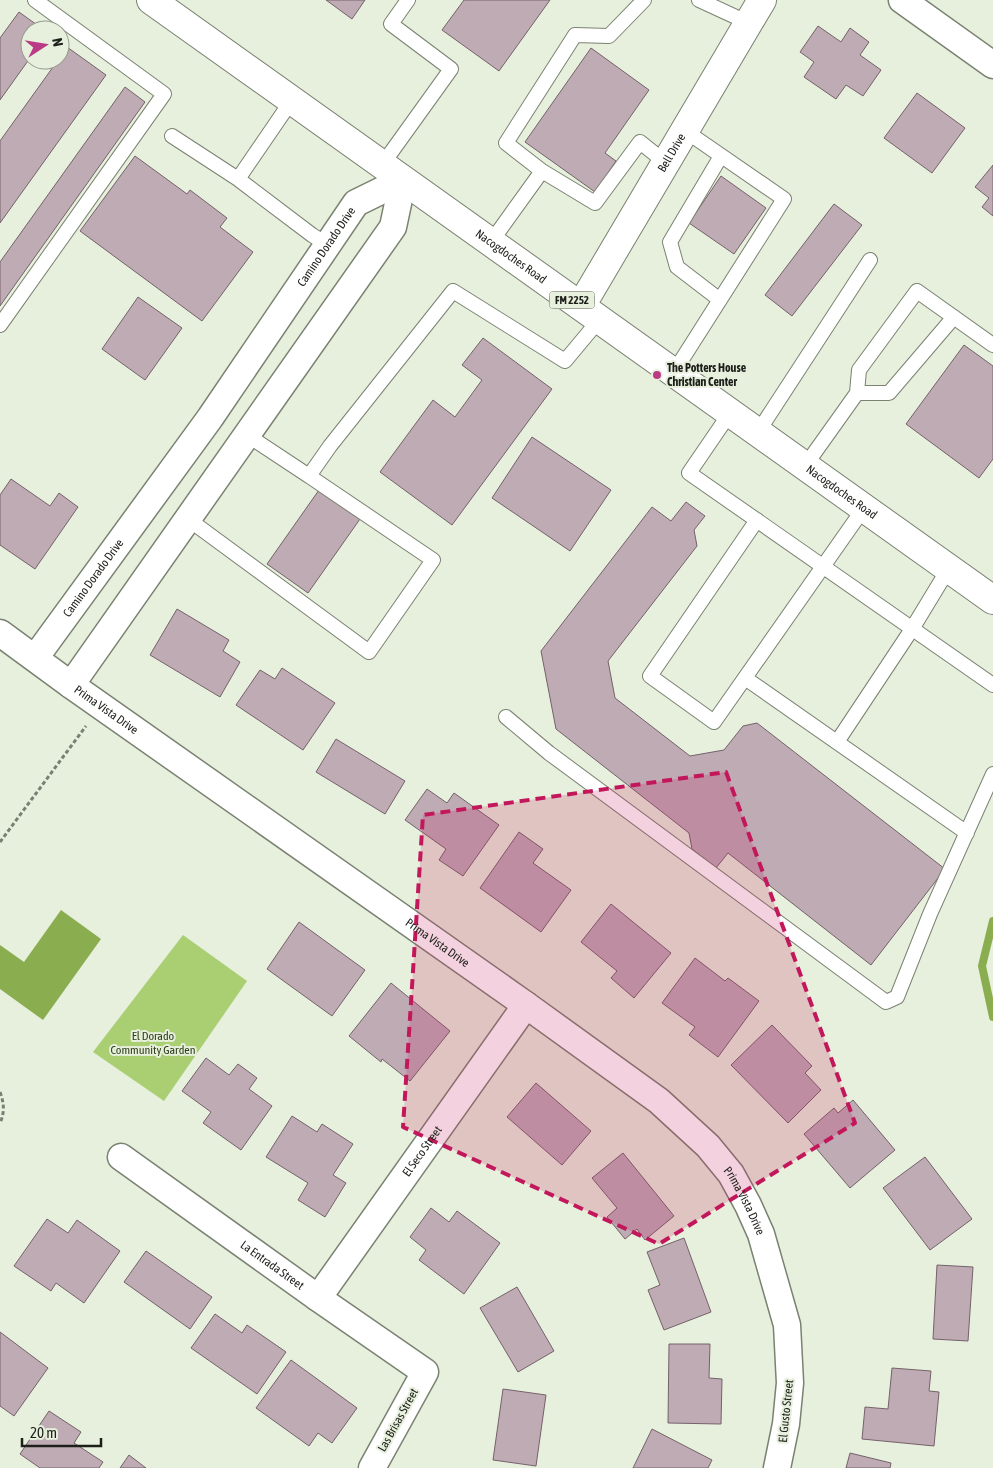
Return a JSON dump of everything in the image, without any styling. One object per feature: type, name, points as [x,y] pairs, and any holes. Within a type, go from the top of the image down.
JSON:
[{"type":"main road","name":"Nacogdoches Road","points":[[151,0],[993,600]]},
{"type":"main road","name":"Bell Drive","points":[[590,313],[665,162],[762,0]]},
{"type":"street","points":[[902,0],[993,65]]},
{"type":"street","name":"Camino Dorado Drive","points":[[35,658],[210,418],[356,203],[392,172]]},
{"type":"street","points":[[71,685],[393,227],[392,172]]},
{"type":"street","name":"Prima Vista Drive","points":[[0,633],[659,1100],[708,1146],[731,1174],[761,1234],[787,1324]]},
{"type":"street","name":"El Seco Street","points":[[318,1298],[526,1005]]},
{"type":"street","name":"La Entrada Street","points":[[121,1156],[318,1298],[425,1372]]},
{"type":"street","name":"El Gusto Street","points":[[777,1468],[786,1424],[790,1384],[787,1324]]},
{"type":"street","name":"Las Brisas Street","points":[[372,1468],[425,1372]]},
{"type":"lane","points":[[0,325],[164,94],[35,0]]},
{"type":"lane","points":[[392,172],[451,69],[391,24],[408,0]]},
{"type":"lane","points":[[644,0],[609,36],[575,36],[506,143],[542,171],[595,203],[640,142],[665,162]]},
{"type":"lane","points":[[699,0],[749,24]]},
{"type":"lane","points":[[238,179],[292,100]]},
{"type":"lane","points":[[674,372],[784,199],[684,130]]},
{"type":"lane","points":[[172,136],[238,179],[328,245]]},
{"type":"lane","points":[[720,300],[677,267],[670,242],[721,156]]},
{"type":"lane","points":[[490,242],[542,171]]},
{"type":"lane","points":[[758,432],[870,260]]},
{"type":"lane","points":[[309,476],[330,446],[452,291],[565,361],[590,313]]},
{"type":"lane","points":[[806,466],[857,393],[859,370],[917,291],[993,345]]},
{"type":"lane","points":[[857,393],[889,393],[954,318]]},
{"type":"lane","points":[[730,412],[689,473],[993,685]]},
{"type":"lane","points":[[188,518],[369,652],[433,560],[247,435]]},
{"type":"lane","points":[[757,520],[650,676],[714,722],[864,508]]},
{"type":"lane","points":[[837,742],[949,568]]},
{"type":"lane","points":[[745,678],[967,833]]},
{"type":"lane","points":[[506,717],[549,753],[886,1002],[897,997],[930,914],[993,774]]},
{"type":"path","points":[[0,842],[87,724]]},
{"type":"path","points":[[0,1092],[4,1108],[0,1123]]},
{"type":"highlighted area","points":[[726,772],[855,1123],[659,1244],[403,1127],[423,815]]},
{"type":"green space","name":"El Dorado Community Garden","points":[[183,935],[247,981],[164,1101],[93,1052]]},
{"type":"shaded area","points":[[61,910],[101,939],[43,1020],[0,989],[0,945],[24,962]]},
{"type":"building","points":[[326,0],[365,0],[352,19]]},
{"type":"building","points":[[464,0],[550,0],[499,71],[442,30]]},
{"type":"building","points":[[19,12],[30,20],[20,20],[21,70],[0,100],[0,38]]},
{"type":"building","points":[[818,26],[841,42],[850,28],[869,42],[860,55],[881,70],[863,96],[846,85],[836,99],[804,77],[814,62],[800,52]]},
{"type":"building","points":[[591,48],[649,90],[605,153],[616,161],[595,192],[525,142]]},
{"type":"building","points":[[70,49],[106,75],[0,223],[0,141],[51,70],[70,70]]},
{"type":"building","points":[[125,87],[145,102],[0,306],[0,262]]},
{"type":"building","points":[[917,93],[965,128],[932,173],[884,138]]},
{"type":"building","points":[[135,156],[187,194],[190,190],[227,218],[220,227],[253,252],[202,321],[80,231]]},
{"type":"building","points":[[993,165],[993,216],[982,207],[989,198],[975,187]]},
{"type":"building","points":[[721,176],[766,208],[734,254],[689,223]]},
{"type":"building","points":[[834,204],[862,225],[792,316],[765,295]]},
{"type":"building","points":[[138,297],[182,328],[145,380],[102,349]]},
{"type":"building","points":[[483,338],[552,389],[452,525],[380,472],[433,400],[455,417],[482,380],[462,365]]},
{"type":"building","points":[[964,345],[993,366],[993,459],[979,478],[906,424]]},
{"type":"building","points":[[532,437],[611,490],[570,551],[492,498]]},
{"type":"building","points":[[11,479],[50,506],[59,493],[78,507],[35,569],[0,545],[0,495]]},
{"type":"building","points":[[319,490],[360,519],[308,593],[267,564]]},
{"type":"building","points":[[686,502],[705,516],[694,530],[697,546],[608,661],[615,698],[690,756],[724,750],[743,726],[757,723],[945,869],[871,965],[728,853],[716,868],[692,849],[689,833],[556,729],[541,651],[652,507],[671,521]]},
{"type":"building","points":[[177,609],[229,640],[223,651],[240,662],[220,697],[150,655]]},
{"type":"building","points":[[282,668],[335,703],[303,750],[236,705],[260,670],[275,679]]},
{"type":"building","points":[[336,739],[405,781],[385,814],[316,772]]},
{"type":"building","points":[[427,789],[447,803],[454,793],[499,825],[463,876],[439,860],[446,849],[405,820]]},
{"type":"building","points":[[519,832],[543,849],[533,863],[571,890],[541,932],[480,888]]},
{"type":"building","points":[[611,904],[671,953],[634,998],[611,978],[617,971],[581,942]]},
{"type":"building","points":[[299,922],[365,970],[332,1016],[267,969]]},
{"type":"building","points":[[695,958],[725,981],[728,978],[759,1001],[718,1057],[689,1035],[695,1027],[662,1003]]},
{"type":"building","points":[[391,983],[450,1031],[410,1081],[382,1059],[381,1062],[349,1036]]},
{"type":"building","points":[[772,1025],[812,1066],[805,1073],[821,1090],[788,1123],[731,1065]]},
{"type":"building","points":[[206,1058],[229,1075],[238,1064],[257,1078],[249,1089],[272,1106],[241,1150],[203,1123],[211,1112],[182,1091]]},
{"type":"building","points":[[536,1083],[591,1131],[562,1165],[507,1117]]},
{"type":"building","points":[[853,1100],[895,1150],[850,1188],[804,1134],[834,1108],[838,1113]]},
{"type":"building","points":[[292,1116],[317,1132],[322,1124],[353,1144],[333,1175],[346,1183],[325,1217],[298,1200],[308,1183],[266,1157]]},
{"type":"building","points":[[623,1153],[674,1216],[645,1240],[637,1229],[625,1239],[607,1217],[617,1208],[592,1178]]},
{"type":"building","points":[[925,1157],[972,1219],[930,1250],[883,1188]]},
{"type":"building","points":[[431,1208],[449,1222],[457,1211],[500,1243],[464,1294],[419,1260],[426,1250],[410,1237]]},
{"type":"building","points":[[47,1219],[68,1233],[77,1220],[120,1251],[84,1303],[56,1283],[51,1291],[14,1266]]},
{"type":"building","points":[[684,1238],[711,1312],[664,1330],[648,1290],[660,1285],[647,1252]]},
{"type":"building","points":[[146,1251],[212,1297],[190,1329],[124,1282]]},
{"type":"building","points":[[937,1265],[973,1267],[968,1341],[933,1339]]},
{"type":"building","points":[[517,1287],[554,1351],[518,1372],[480,1308]]},
{"type":"building","points":[[215,1314],[242,1333],[247,1325],[286,1352],[257,1394],[191,1348]]},
{"type":"building","points":[[0,1332],[48,1368],[14,1416],[0,1406]]},
{"type":"building","points":[[669,1344],[710,1344],[709,1378],[722,1379],[721,1424],[668,1423]]},
{"type":"building","points":[[291,1360],[357,1408],[332,1443],[318,1433],[309,1446],[256,1408]]},
{"type":"building","points":[[892,1368],[931,1371],[929,1391],[939,1392],[934,1446],[862,1439],[865,1407],[888,1409]]},
{"type":"building","points":[[503,1389],[546,1395],[536,1466],[493,1460]]},
{"type":"building","points":[[49,1411],[81,1432],[74,1443],[103,1462],[99,1468],[40,1468],[20,1454]]},
{"type":"building","points":[[652,1429],[712,1460],[708,1468],[633,1468]]},
{"type":"building","points":[[850,1453],[891,1463],[890,1468],[846,1468]]},
{"type":"building","points":[[129,1455],[146,1468],[120,1468]]},
{"type":"waterway","points":[[993,921],[982,966],[993,1017]]},
{"type":"place","name":"The Potters House Christian Center","points":[[657,375]]}]
